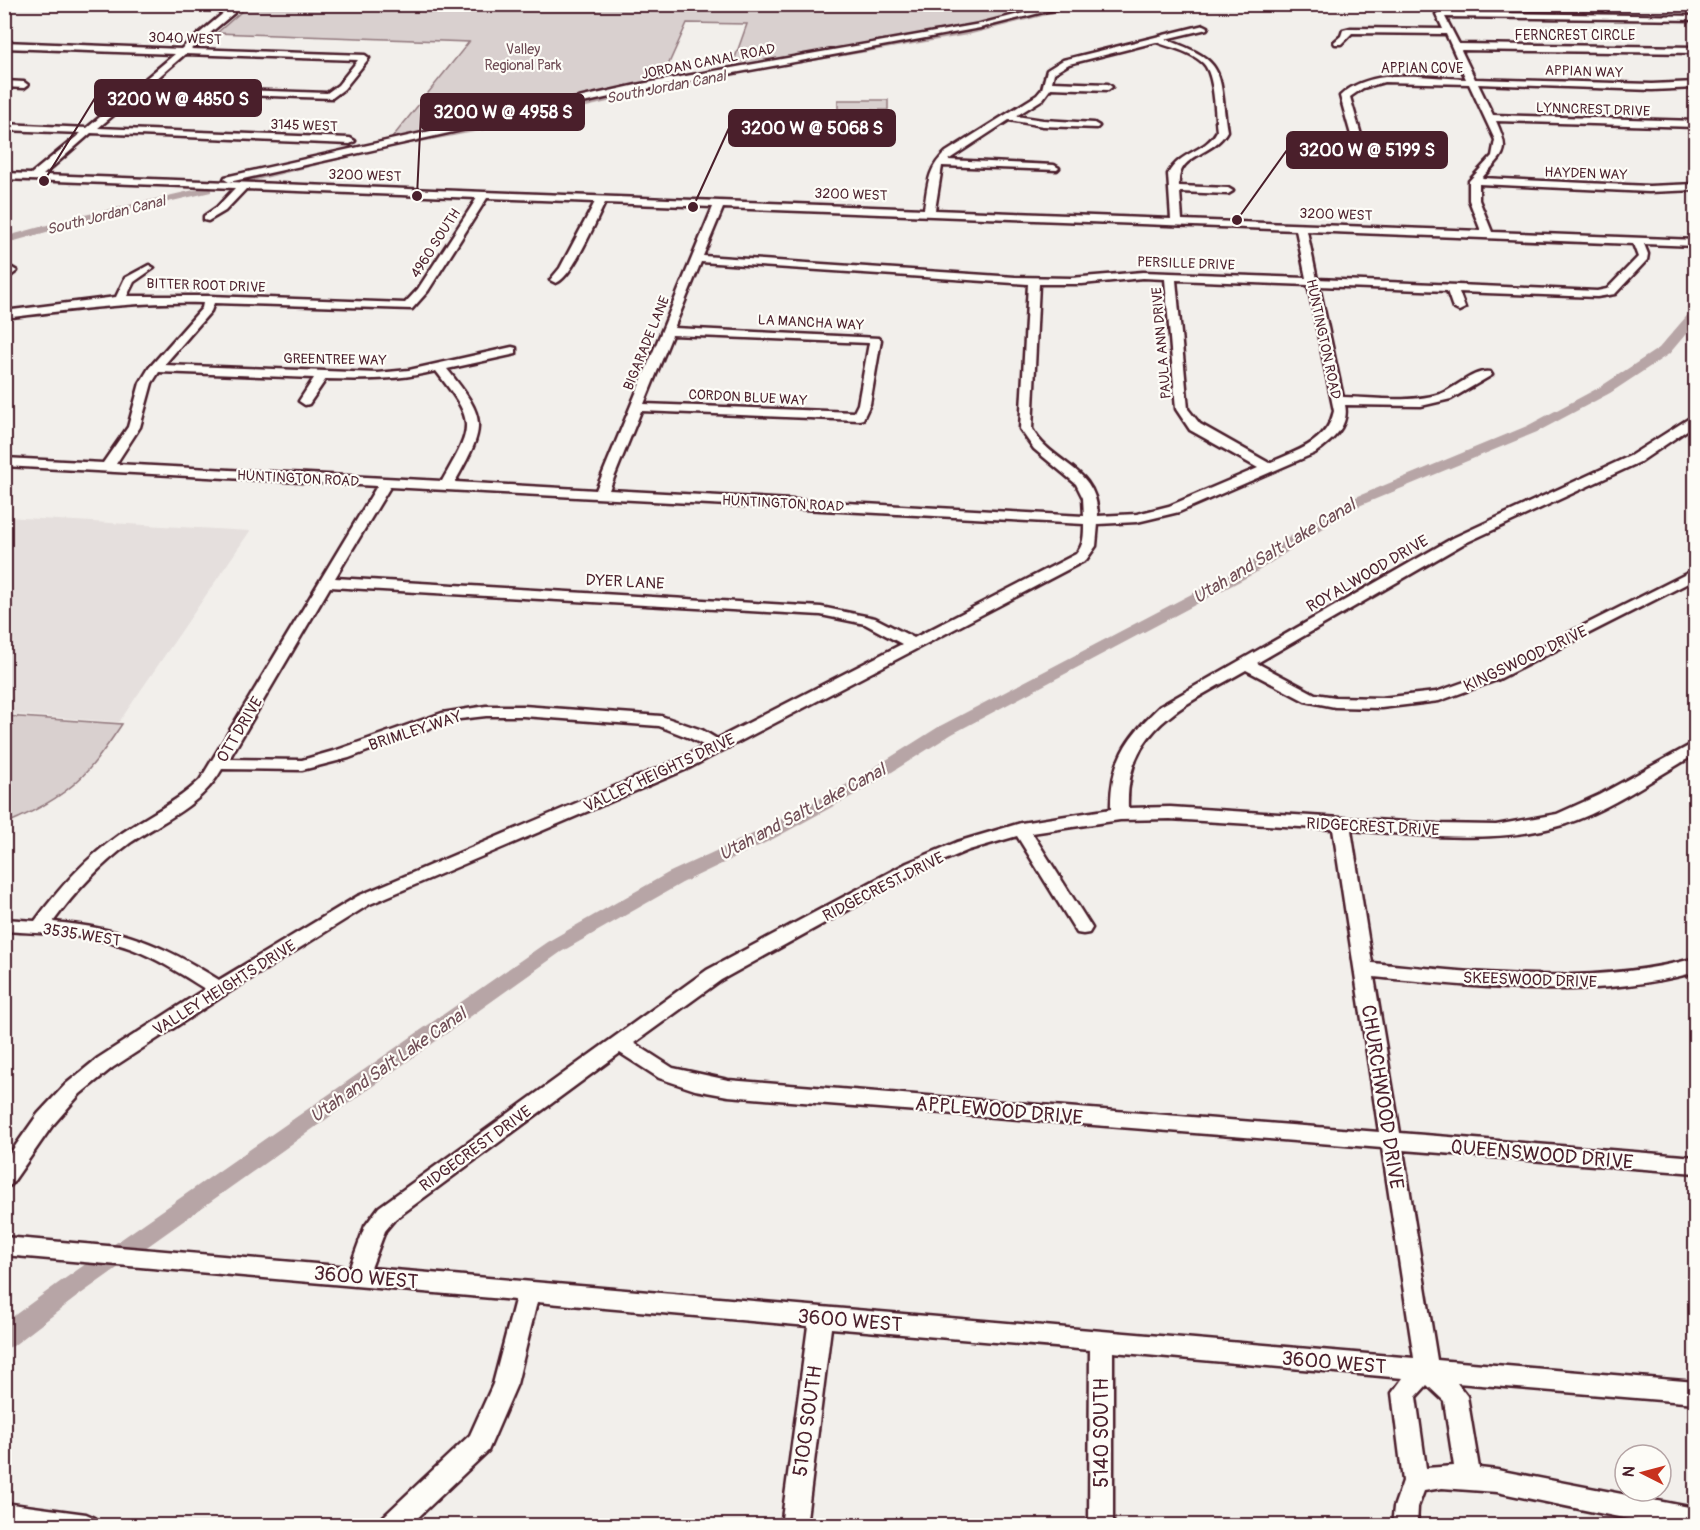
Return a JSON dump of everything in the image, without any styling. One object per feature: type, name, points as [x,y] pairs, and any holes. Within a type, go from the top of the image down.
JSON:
[{"type":"street","points":[[34,177],[231,11],[227,8],[199,6],[133,4]]},
{"type":"street","name":"JORDAN CANAL ROAD","points":[[210,184],[630,89],[980,26],[1071,4]]},
{"type":"street","points":[[1491,4],[1497,15]]},
{"type":"street","points":[[1488,235],[1473,195],[1474,181],[1496,160],[1501,150],[1500,140],[1440,14],[1574,14],[1695,18]]},
{"type":"street","points":[[929,212],[939,163],[1040,97],[1047,85],[1050,72],[1066,62],[1203,27]]},
{"type":"street","points":[[1338,42],[1345,38],[1348,31],[1448,32]]},
{"type":"street","points":[[1156,39],[1194,54],[1210,65],[1214,74],[1221,122],[1220,138],[1175,167],[1173,174],[1177,223]]},
{"type":"street","name":"3040 WEST","points":[[4,45],[365,58],[347,80],[329,96],[138,89]]},
{"type":"street","name":"FERNCREST CIRCLE","points":[[1455,47],[1550,50],[1609,48],[1695,50]]},
{"type":"street","name":"APPIAN COVE","points":[[1356,135],[1345,96],[1360,86],[1383,79],[1472,81]]},
{"type":"street","name":"APPIAN WAY","points":[[1472,81],[1659,87],[1695,85]]},
{"type":"street","points":[[4,84],[24,85]]},
{"type":"street","points":[[1047,85],[1108,87]]},
{"type":"street","points":[[1008,117],[1043,123],[1094,126]]},
{"type":"street","name":"LYNNCREST DRIVE","points":[[1490,118],[1605,126],[1695,124]]},
{"type":"street","name":"3145 WEST","points":[[4,127],[350,141]]},
{"type":"street","points":[[939,163],[1054,168]]},
{"type":"street","name":"3200 WEST","points":[[4,176],[1695,243]]},
{"type":"street","name":"HAYDEN WAY","points":[[1474,181],[1649,189],[1695,187]]},
{"type":"street","points":[[208,218],[222,209],[244,185]]},
{"type":"street","points":[[1174,189],[1228,191]]},
{"type":"street","name":"4960 SOUTH","points":[[408,306],[422,291],[484,195]]},
{"type":"street","points":[[556,280],[565,269],[602,199]]},
{"type":"street","name":"BIGARADE LANE","points":[[601,494],[719,204]]},
{"type":"street","name":"HUNTINGTON ROAD","points":[[4,462],[1090,520],[1137,518],[1174,509],[1326,440],[1339,420],[1338,401],[1301,228]]},
{"type":"street","name":"PERSILLE DRIVE","points":[[696,260],[757,262],[899,274],[1034,280],[1075,281],[1129,276],[1170,276],[1597,294],[1611,292],[1643,258],[1637,241]]},
{"type":"street","points":[[120,300],[129,280],[149,268]]},
{"type":"street","name":"PAULA ANN DRIVE","points":[[1170,276],[1180,398],[1187,418],[1210,437],[1268,468]]},
{"type":"street","name":"VALLEY HEIGHTS DRIVE","points":[[4,1179],[45,1120],[73,1089],[125,1048],[364,900],[648,781],[1072,563],[1088,551],[1090,499],[1082,484],[1034,443],[1026,429],[1034,280]]},
{"type":"street","points":[[1452,288],[1459,308]]},
{"type":"street","points":[[107,468],[134,427],[146,383],[155,368],[207,309],[210,299]]},
{"type":"street","name":"BITTER ROOT DRIVE","points":[[4,315],[120,300],[210,299],[408,306]]},
{"type":"street","name":"LA MANCHA WAY","points":[[667,331],[875,340],[868,383],[859,416]]},
{"type":"street","name":"GREENTREE WAY","points":[[155,368],[377,377],[440,368],[512,351]]},
{"type":"street","points":[[440,368],[470,409],[472,418],[471,438],[446,486]]},
{"type":"street","points":[[1338,401],[1421,402],[1447,396],[1486,375]]},
{"type":"street","points":[[304,401],[322,376]]},
{"type":"street","name":"CORDON BLUE WAY","points":[[636,407],[859,416]]},
{"type":"street","name":"ROYALWOOD DRIVE","points":[[1120,814],[1118,788],[1122,767],[1131,748],[1146,728],[1165,710],[1458,542],[1635,459],[1695,418]]},
{"type":"street","name":"OTT DRIVE","points":[[40,927],[69,888],[86,870],[137,831],[193,797],[206,783],[385,483]]},
{"type":"street","name":"KINGSWOOD DRIVE","points":[[1245,663],[1311,698],[1335,702],[1381,703],[1439,696],[1492,678],[1695,573]]},
{"type":"street","name":"DYER LANE","points":[[326,582],[842,613],[880,624],[899,633],[914,645]]},
{"type":"street","name":"BRIMLEY WAY","points":[[218,764],[302,765],[323,761],[448,716],[486,711],[523,711],[661,721],[687,730],[717,746]]},
{"type":"street","name":"RIDGECREST DRIVE","points":[[357,1276],[376,1226],[387,1213],[714,975],[913,867],[963,846],[1021,829],[1120,814],[1170,813],[1496,831],[1562,819],[1605,799],[1695,747]]},
{"type":"street","name":"CHURCHWOOD DRIVE","points":[[1341,824],[1389,1141],[1427,1370]]},
{"type":"street","points":[[1021,829],[1083,928]]},
{"type":"street","name":"3535 WEST","points":[[4,925],[99,934],[136,944],[181,964],[219,989]]},
{"type":"street","name":"SKEESWOOD DRIVE","points":[[1363,969],[1574,983],[1617,981],[1695,965]]},
{"type":"street","name":"APPLEWOOD DRIVE","points":[[619,1043],[666,1073],[695,1082],[728,1088],[1389,1141]]},
{"type":"street","name":"QUEENSWOOD DRIVE","points":[[1389,1141],[1695,1166]]},
{"type":"street","name":"3600 WEST","points":[[4,1246],[1695,1393]]},
{"type":"street","points":[[391,1526],[478,1443],[505,1384],[528,1292]]},
{"type":"street","name":"5100 SOUTH","points":[[793,1526],[821,1317]]},
{"type":"street","name":"5140 SOUTH","points":[[1101,1526],[1102,1341]]},
{"type":"street","points":[[1404,1526],[1406,1507],[1415,1481],[1404,1393],[1427,1370],[1455,1396],[1468,1478]]},
{"type":"street","points":[[1415,1481],[1442,1477],[1497,1481],[1694,1520]]},
{"type":"street","points":[[4,1515],[86,1526]]},
{"type":"shaded area","points":[[5,517],[250,531],[119,722],[5,714]]},
{"type":"green space","name":"Valley Regional Park","points":[[250,4],[1063,5],[976,24],[731,69],[747,24],[687,23],[661,81],[391,139],[469,42],[217,33]]},
{"type":"green space","points":[[838,100],[888,100],[888,110],[838,109]]},
{"type":"green space","points":[[5,716],[122,724],[93,764],[72,786],[39,808],[5,824]]},
{"type":"waterway","name":"South Jordan Canal","points":[[796,61],[968,32],[1086,4]]},
{"type":"waterway","name":"South Jordan Canal","points":[[400,143],[501,124],[686,81]]},
{"type":"waterway","name":"South Jordan Canal","points":[[249,179],[355,153]]},
{"type":"waterway","name":"South Jordan Canal","points":[[4,241],[80,219],[207,190]]},
{"type":"waterway","name":"Utah and Salt Lake Canal","points":[[4,1338],[69,1289],[554,947],[675,878],[766,835],[859,785],[946,730],[1249,570],[1349,505],[1532,429],[1605,390],[1664,351],[1696,313]]},
{"type":"place","name":"3200 W @ 4850 S","points":[[44,181]]},
{"type":"place","name":"3200 W @ 4958 S","points":[[417,196]]},
{"type":"place","name":"3200 W @ 5068 S","points":[[693,207]]},
{"type":"place","name":"3200 W @ 5199 S","points":[[1237,220]]}]
